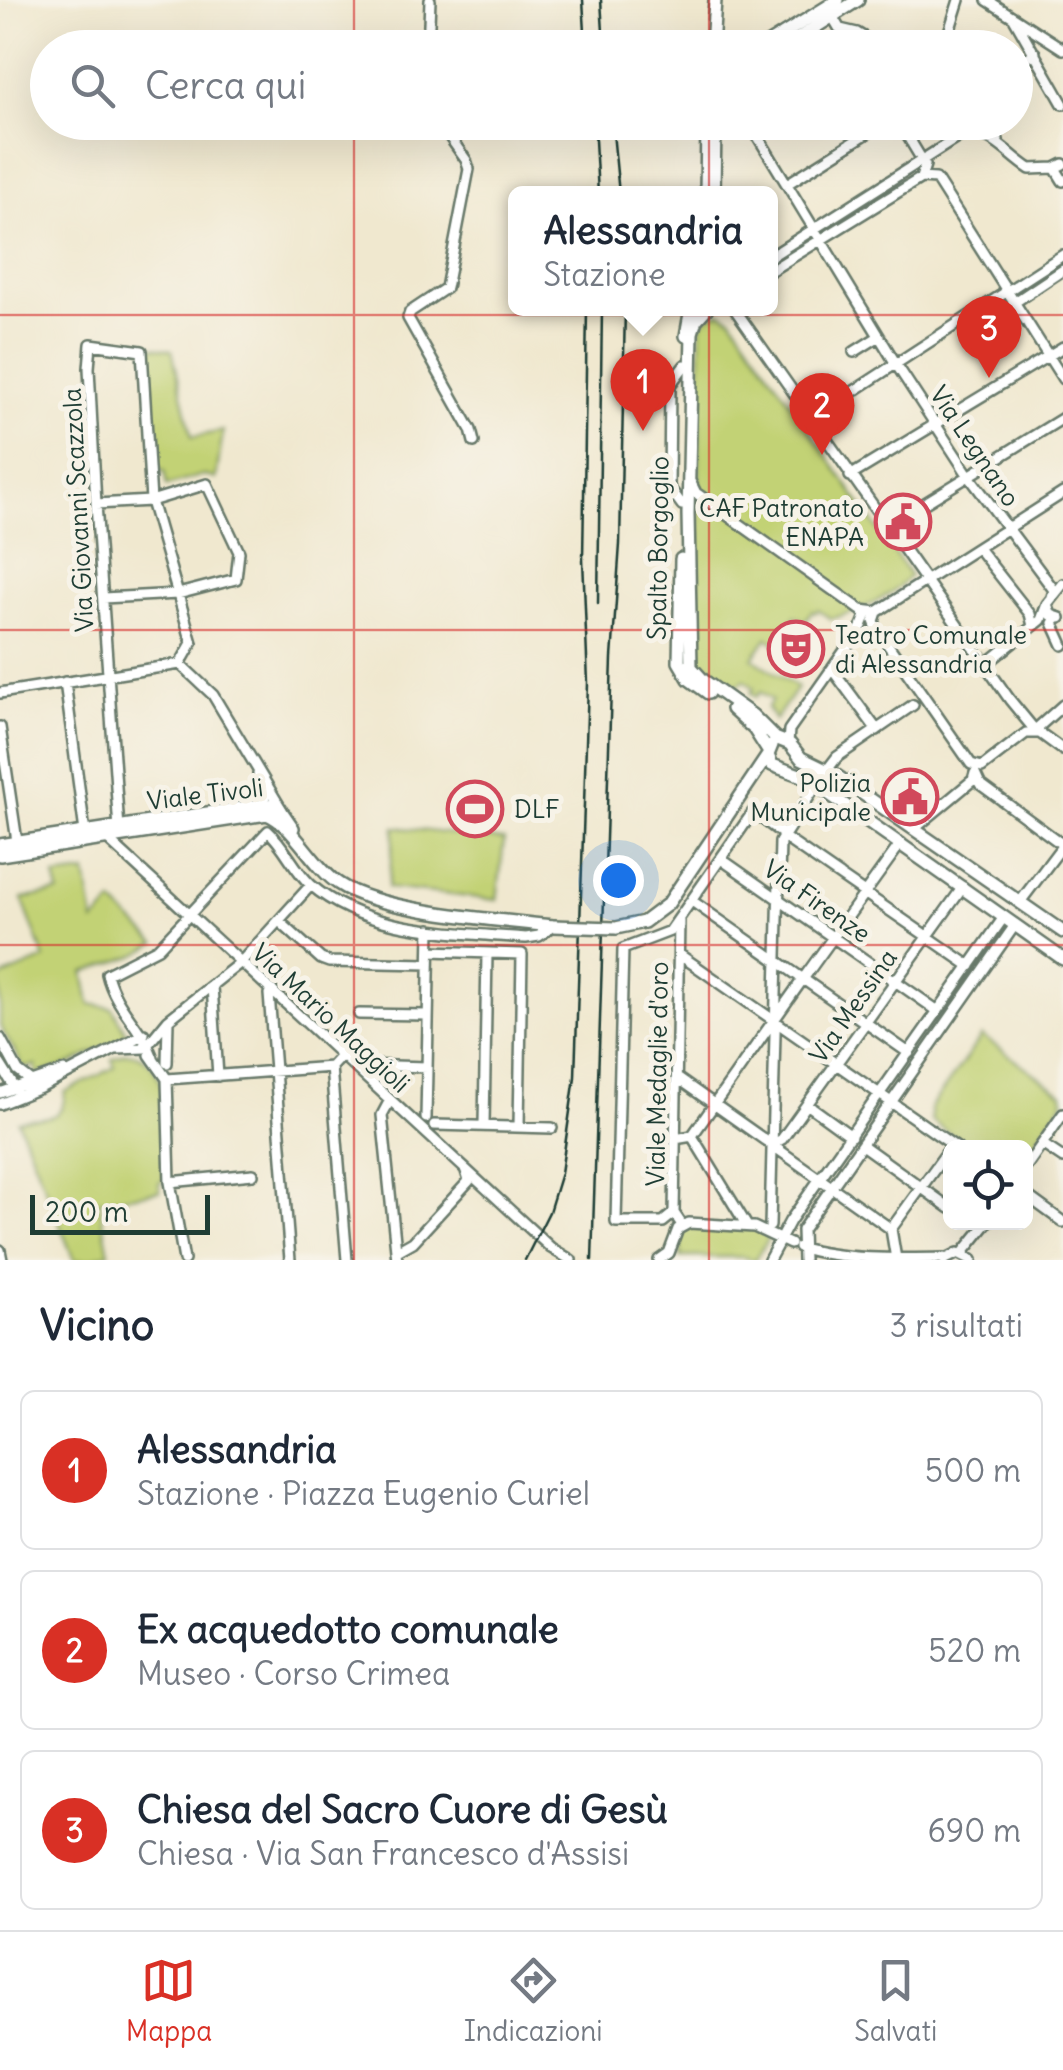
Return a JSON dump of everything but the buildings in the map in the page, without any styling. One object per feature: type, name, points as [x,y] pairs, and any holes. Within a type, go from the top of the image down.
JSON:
[{"type":"main road","points":[[714,30],[716,0]]},
{"type":"main road","points":[[791,30],[831,6],[858,0]]},
{"type":"main road","points":[[804,30],[831,6]]},
{"type":"main road","points":[[706,186],[707,140]]},
{"type":"main road","points":[[714,186],[715,140]]},
{"type":"main road","name":"Spalto Borgoglio","points":[[688,316],[680,666],[691,681],[748,722],[772,764],[782,768]]},
{"type":"main road","name":"Spalto Borgoglio","points":[[702,316],[692,331],[684,375],[689,465],[690,664],[699,677],[752,714],[788,746],[1063,932]]},
{"type":"main road","points":[[726,819],[768,753],[788,746]]},
{"type":"main road","points":[[782,768],[788,746]]},
{"type":"main road","points":[[726,819],[766,772],[782,768],[901,843],[1063,959]]},
{"type":"main road","name":"Viale Tivoli","points":[[103,835],[266,804],[280,815],[307,853],[334,881],[371,899],[553,926],[616,928],[644,922],[668,904],[726,819]]},
{"type":"main road","name":"Viale Tivoli","points":[[120,832],[280,815]]},
{"type":"main road","points":[[0,855],[18,847],[85,832],[103,835]]},
{"type":"main road","points":[[0,845],[18,847],[103,835]]},
{"type":"main road","points":[[1010,921],[1020,902]]},
{"type":"street","points":[[429,30],[430,0]]},
{"type":"street","points":[[950,30],[959,0]]},
{"type":"street","points":[[987,0],[1060,43]]},
{"type":"street","points":[[831,6],[843,30]]},
{"type":"street","points":[[1014,18],[1021,30]]},
{"type":"street","points":[[1034,52],[1063,103]]},
{"type":"street","points":[[452,140],[468,163],[466,196],[446,288],[410,312],[408,318],[474,442]]},
{"type":"street","name":"Via Legnano","points":[[760,140],[878,337],[969,476],[1054,589],[1051,614],[1045,620]]},
{"type":"street","points":[[787,184],[857,140]]},
{"type":"street","points":[[778,253],[957,140]]},
{"type":"street","points":[[995,140],[1030,169],[1059,166],[1063,181]]},
{"type":"street","points":[[778,266],[921,178],[926,169],[911,142]]},
{"type":"street","points":[[921,178],[936,179],[1063,379]]},
{"type":"street","points":[[812,419],[1063,255]]},
{"type":"street","points":[[1012,304],[1063,270]]},
{"type":"street","points":[[740,316],[886,528],[918,571],[930,579],[934,593],[986,657],[1024,726],[1016,741]]},
{"type":"street","points":[[854,352],[878,337]]},
{"type":"street","name":"Via Giovanni Scazzola","points":[[108,674],[96,504],[91,344],[142,350],[151,501]]},
{"type":"street","points":[[850,476],[1063,347]]},
{"type":"street","points":[[682,506],[669,486],[667,415],[670,385],[684,375]]},
{"type":"street","points":[[886,528],[1063,418]]},
{"type":"street","points":[[689,465],[694,491],[866,616],[789,730],[788,746]]},
{"type":"street","points":[[96,504],[151,501],[207,484],[239,552],[236,579],[178,594],[104,598]]},
{"type":"street","points":[[862,610],[877,612],[1063,493]]},
{"type":"street","points":[[151,501],[192,644],[180,664]]},
{"type":"street","points":[[978,548],[1063,645]]},
{"type":"street","points":[[914,588],[919,580],[918,571]]},
{"type":"street","points":[[986,657],[1045,620],[1050,600],[1063,584]]},
{"type":"street","points":[[877,612],[874,623],[965,758],[973,777],[1063,844],[1020,902]]},
{"type":"street","points":[[862,626],[869,623],[880,633]]},
{"type":"street","points":[[0,693],[180,664]]},
{"type":"street","points":[[180,664],[210,692],[280,815]]},
{"type":"street","points":[[832,669],[877,730]]},
{"type":"street","points":[[108,674],[120,832]]},
{"type":"street","points":[[66,682],[85,832]]},
{"type":"street","points":[[828,770],[837,758],[916,703],[924,700],[932,710]]},
{"type":"street","points":[[965,758],[980,767],[1029,732],[1038,732],[1063,705]]},
{"type":"street","points":[[1018,711],[1063,750]]},
{"type":"street","points":[[0,727],[18,847]]},
{"type":"street","points":[[255,766],[266,804]]},
{"type":"street","points":[[914,829],[973,777]]},
{"type":"street","points":[[770,1226],[782,835],[816,786]]},
{"type":"street","points":[[246,808],[260,800],[261,788]]},
{"type":"street","points":[[674,1213],[662,1222],[616,1222],[623,949],[670,931],[753,812],[970,966]]},
{"type":"street","points":[[184,1260],[170,1182],[167,1079],[139,1042],[107,974],[154,952],[270,832],[312,885],[356,912],[430,929],[530,938],[553,926]]},
{"type":"street","name":"Via Mario Maggioli","points":[[103,835],[558,1254],[571,1260]]},
{"type":"street","points":[[675,1139],[692,1136],[901,843]]},
{"type":"street","name":"Via Firenze","points":[[721,859],[938,1011]]},
{"type":"street","points":[[0,1104],[139,1042],[240,962],[312,885]]},
{"type":"street","name":"Via Messina","points":[[772,1146],[782,1139],[962,887]]},
{"type":"street","points":[[692,901],[909,1054]]},
{"type":"street","points":[[279,921],[320,959],[329,962],[429,964]]},
{"type":"street","name":"Viale Medaglie d'oro","points":[[679,921],[674,1213],[682,1225]]},
{"type":"street","points":[[769,1257],[788,1224],[980,952],[1010,921]]},
{"type":"street","points":[[799,1251],[802,1230],[992,957],[1010,921]]},
{"type":"street","points":[[429,1136],[430,929]]},
{"type":"street","points":[[980,952],[988,948],[992,957]]},
{"type":"street","points":[[430,951],[522,954],[519,1126]]},
{"type":"street","points":[[484,1125],[487,953]]},
{"type":"street","points":[[680,955],[946,1140]]},
{"type":"street","points":[[212,986],[218,1076]]},
{"type":"street","points":[[272,990],[268,994],[290,1260]]},
{"type":"street","points":[[358,1014],[427,1015]]},
{"type":"street","points":[[168,1020],[168,1063]]},
{"type":"street","points":[[0,1038],[28,1082]]},
{"type":"street","points":[[167,1079],[331,1067],[342,1055]]},
{"type":"street","points":[[0,1093],[95,1060]]},
{"type":"street","points":[[0,1064],[14,1088],[24,1094]]},
{"type":"street","points":[[357,1069],[361,1065],[427,1067]]},
{"type":"street","points":[[331,1067],[347,1260]]},
{"type":"street","points":[[677,1078],[891,1229],[896,1259]]},
{"type":"street","points":[[24,1094],[28,1082]]},
{"type":"street","points":[[390,1100],[382,1115],[397,1256]]},
{"type":"street","points":[[807,1104],[851,1136]]},
{"type":"street","points":[[1033,1157],[1063,1114]]},
{"type":"street","points":[[416,1124],[430,1121],[552,1128]]},
{"type":"street","points":[[692,1136],[750,1226],[799,1251]]},
{"type":"street","points":[[1042,1144],[1063,1158]]},
{"type":"street","points":[[862,1145],[943,1203]]},
{"type":"street","points":[[891,1229],[943,1160]]},
{"type":"street","points":[[397,1256],[469,1181],[470,1176],[461,1165]]},
{"type":"street","points":[[170,1182],[253,1174]]},
{"type":"street","points":[[1033,1200],[1063,1222]]},
{"type":"street","points":[[659,1260],[668,1253],[682,1225],[788,1224]]},
{"type":"street","points":[[769,1257],[780,1244],[828,1256],[944,1259],[952,1253],[968,1258],[983,1230]]},
{"type":"street","points":[[0,1250],[2,1260]]},
{"type":"street","points":[[546,1251],[556,1260]]},
{"type":"green space","points":[[708,316],[732,318],[910,576],[863,608],[831,619],[818,610],[812,611],[805,621],[795,616],[784,632],[786,637],[782,635],[775,643],[767,638],[753,658],[797,688],[775,720],[767,708],[772,700],[760,692],[756,697],[751,693],[754,688],[744,680],[738,686],[731,682],[724,691],[704,674],[697,653],[701,326]]},
{"type":"green space","points":[[148,346],[172,350],[192,437],[223,431],[216,479],[203,475],[167,486],[164,471],[157,470]]},
{"type":"green space","points":[[395,827],[504,840],[497,900],[388,888]]},
{"type":"green space","points":[[86,873],[94,922],[113,903],[156,943],[137,955],[84,972],[90,1004],[112,1008],[128,1036],[68,1065],[36,1075],[36,1065],[24,1068],[0,1026],[0,978],[45,959],[22,899],[59,892],[55,877]]},
{"type":"green space","points":[[982,1036],[1063,1094],[1063,1102],[1033,1145],[1033,1140],[958,1140],[931,1120],[931,1107]]},
{"type":"green space","points":[[126,1053],[143,1058],[161,1084],[164,1180],[159,1183],[160,1191],[99,1201],[109,1253],[74,1260],[18,1121],[55,1115],[65,1092],[115,1067],[112,1059]]},
{"type":"green space","points":[[684,1225],[754,1228],[767,1240],[755,1260],[681,1257],[679,1229]]},
{"type":"tunnel","points":[[986,656],[989,653]]},
{"type":"railway","points":[[583,0],[585,30]]},
{"type":"railway","points":[[601,0],[603,30]]},
{"type":"railway","points":[[595,140],[598,186]]},
{"type":"railway","points":[[614,140],[618,186]]},
{"type":"railway","points":[[525,1260],[549,1212],[561,1173],[575,1077],[588,683],[583,559],[587,316]]},
{"type":"railway","points":[[598,603],[602,316]]},
{"type":"railway","points":[[592,1260],[612,658],[620,544],[625,316]]},
{"type":"place","name":"Chiesa del Sacro Cuore di Gesù","points":[[989,378]]},
{"type":"place","name":"Alessandria","points":[[643,431]]},
{"type":"place","name":"Ex acquedotto comunale","points":[[822,455]]},
{"type":"place","name":"CAF Patronato ENAPA","points":[[903,522]]},
{"type":"place","name":"Teatro Comunale di Alessandria","points":[[796,649]]},
{"type":"place","name":"Polizia Municipale","points":[[910,797]]},
{"type":"place","name":"DLF","points":[[475,809]]}]
